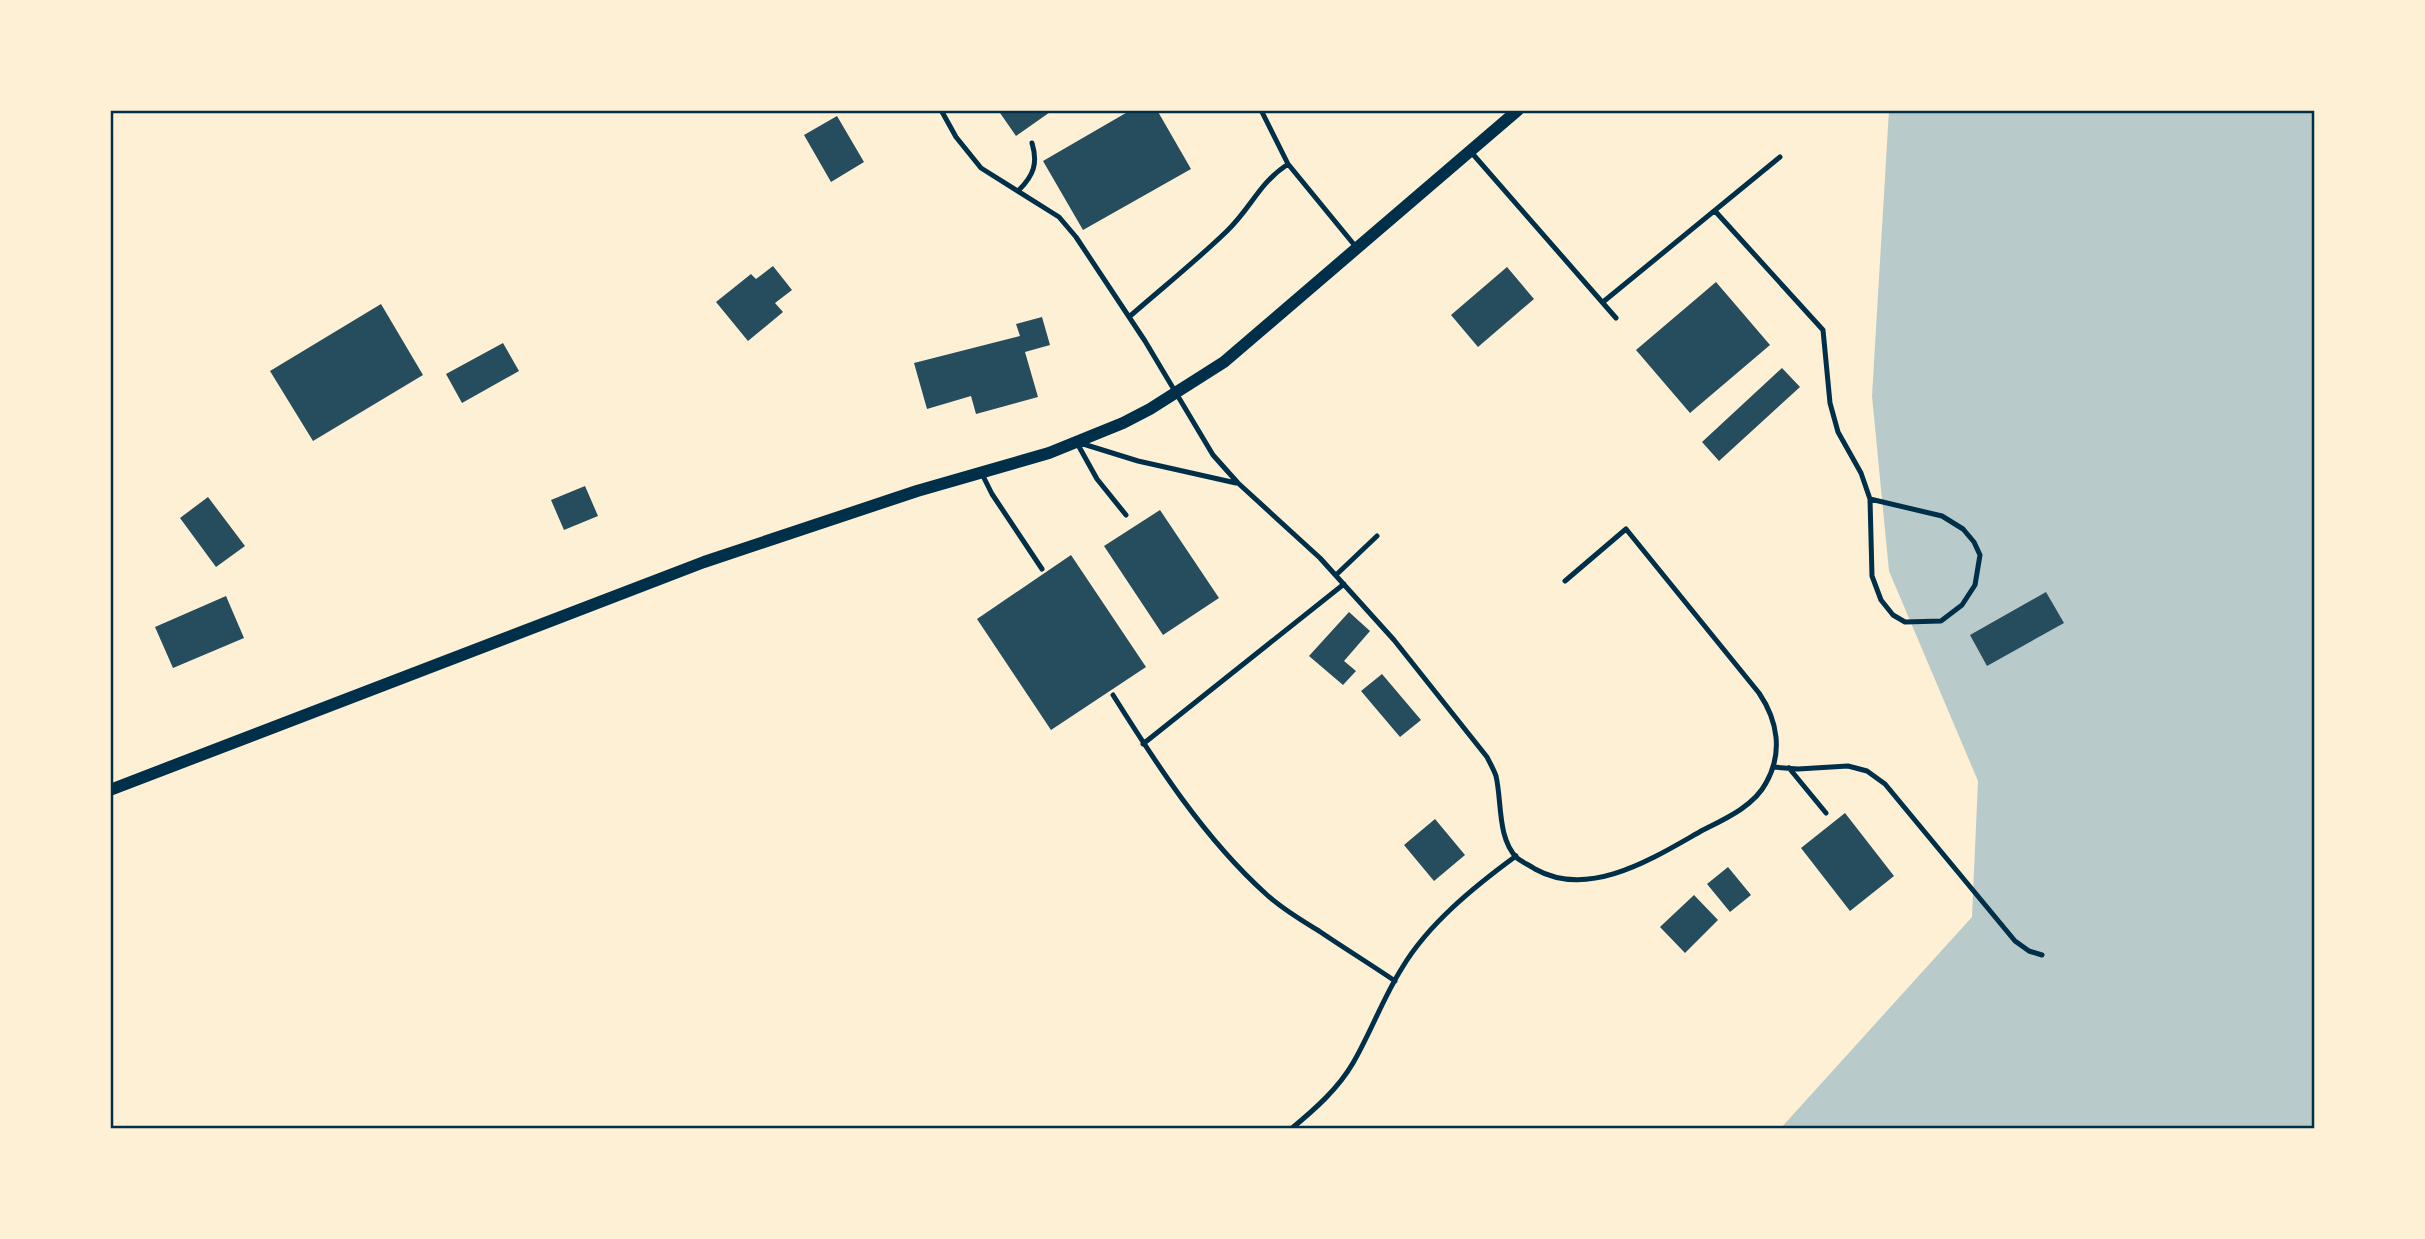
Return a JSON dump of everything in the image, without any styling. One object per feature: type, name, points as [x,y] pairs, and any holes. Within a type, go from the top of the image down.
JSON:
[{"type":"street","points":[[110,790],[704,562],[839,516],[1077,442],[1123,423],[1224,362],[1518,110]]},
{"type":"lane","points":[[941,110],[956,137],[981,167],[1059,217],[1076,237],[1129,317],[1213,455],[1238,483],[1336,575],[1394,640],[1487,757],[1495,776],[1505,833],[1511,851],[1542,873],[1567,880],[1589,879],[1626,870],[1682,842],[1746,804],[1766,785],[1773,768],[1777,730],[1769,708],[1626,528],[1565,581]]},
{"type":"lane","points":[[1261,110],[1288,164],[1358,249]]},
{"type":"lane","points":[[1019,190],[1035,168],[1032,143]]},
{"type":"lane","points":[[1471,152],[1616,318]]},
{"type":"lane","points":[[1603,302],[1780,157]]},
{"type":"lane","points":[[1129,317],[1227,231],[1244,213],[1261,187],[1274,173],[1288,164]]},
{"type":"lane","points":[[1715,211],[1823,330],[1830,403],[1838,432],[1861,473],[1870,499],[1872,576],[1881,600],[1893,615],[1906,622],[1941,621],[1962,605],[1975,585],[1980,555],[1974,542],[1963,528],[1942,516],[1870,499]]},
{"type":"lane","points":[[1077,442],[1138,461],[1238,483]]},
{"type":"lane","points":[[1077,442],[1097,479],[1126,515]]},
{"type":"lane","points":[[981,472],[992,494],[1041,569]]},
{"type":"lane","points":[[1336,575],[1377,536]]},
{"type":"lane","points":[[1143,744],[1344,584]]},
{"type":"lane","points":[[1113,695],[1143,744],[1218,844],[1267,896],[1395,981]]},
{"type":"lane","points":[[1773,768],[1848,766],[1867,771],[1885,784],[2015,941],[2029,951],[2042,955]]},
{"type":"lane","points":[[1788,768],[1826,813]]},
{"type":"lane","points":[[1291,1129],[1325,1098],[1353,1065],[1402,967],[1422,942],[1478,884],[1516,856]]},
{"type":"shaded area","points":[[1889,110],[2315,110],[2315,1129],[1780,1129],[1972,917],[1978,781],[1889,571],[1872,396]]},
{"type":"building","points":[[998,110],[1053,110],[1016,136]]},
{"type":"building","points":[[1131,110],[1157,110],[1191,169],[1083,230],[1043,161]]},
{"type":"building","points":[[837,116],[864,162],[831,182],[804,135]]},
{"type":"building","points":[[773,266],[792,290],[775,303],[783,312],[748,341],[716,302],[751,274],[756,279]]},
{"type":"building","points":[[1507,267],[1534,299],[1478,347],[1451,315]]},
{"type":"building","points":[[1716,282],[1770,345],[1690,413],[1636,350]]},
{"type":"building","points":[[381,304],[423,375],[313,441],[270,371]]},
{"type":"building","points":[[1042,317],[1050,345],[1025,352],[1038,397],[976,414],[971,396],[927,409],[914,363],[1020,336],[1016,324]]},
{"type":"building","points":[[503,343],[519,371],[462,403],[446,374]]},
{"type":"building","points":[[1782,368],[1800,387],[1719,461],[1702,442]]},
{"type":"building","points":[[585,486],[598,516],[564,530],[551,500]]},
{"type":"building","points":[[208,497],[245,546],[216,567],[180,518]]},
{"type":"building","points":[[1160,510],[1219,598],[1163,635],[1104,546]]},
{"type":"building","points":[[1071,555],[1146,667],[1051,730],[977,619]]},
{"type":"building","points":[[2046,592],[2064,623],[1987,666],[1970,635]]},
{"type":"building","points":[[226,596],[244,638],[173,668],[155,627]]},
{"type":"building","points":[[1349,612],[1370,631],[1344,661],[1356,671],[1343,685],[1309,656]]},
{"type":"building","points":[[1382,674],[1421,720],[1400,737],[1361,691]]},
{"type":"building","points":[[1845,813],[1894,876],[1850,911],[1801,848]]},
{"type":"building","points":[[1435,819],[1465,855],[1434,881],[1404,845]]},
{"type":"building","points":[[1728,867],[1751,895],[1730,912],[1707,884]]},
{"type":"building","points":[[1694,895],[1718,920],[1685,953],[1660,927]]}]
